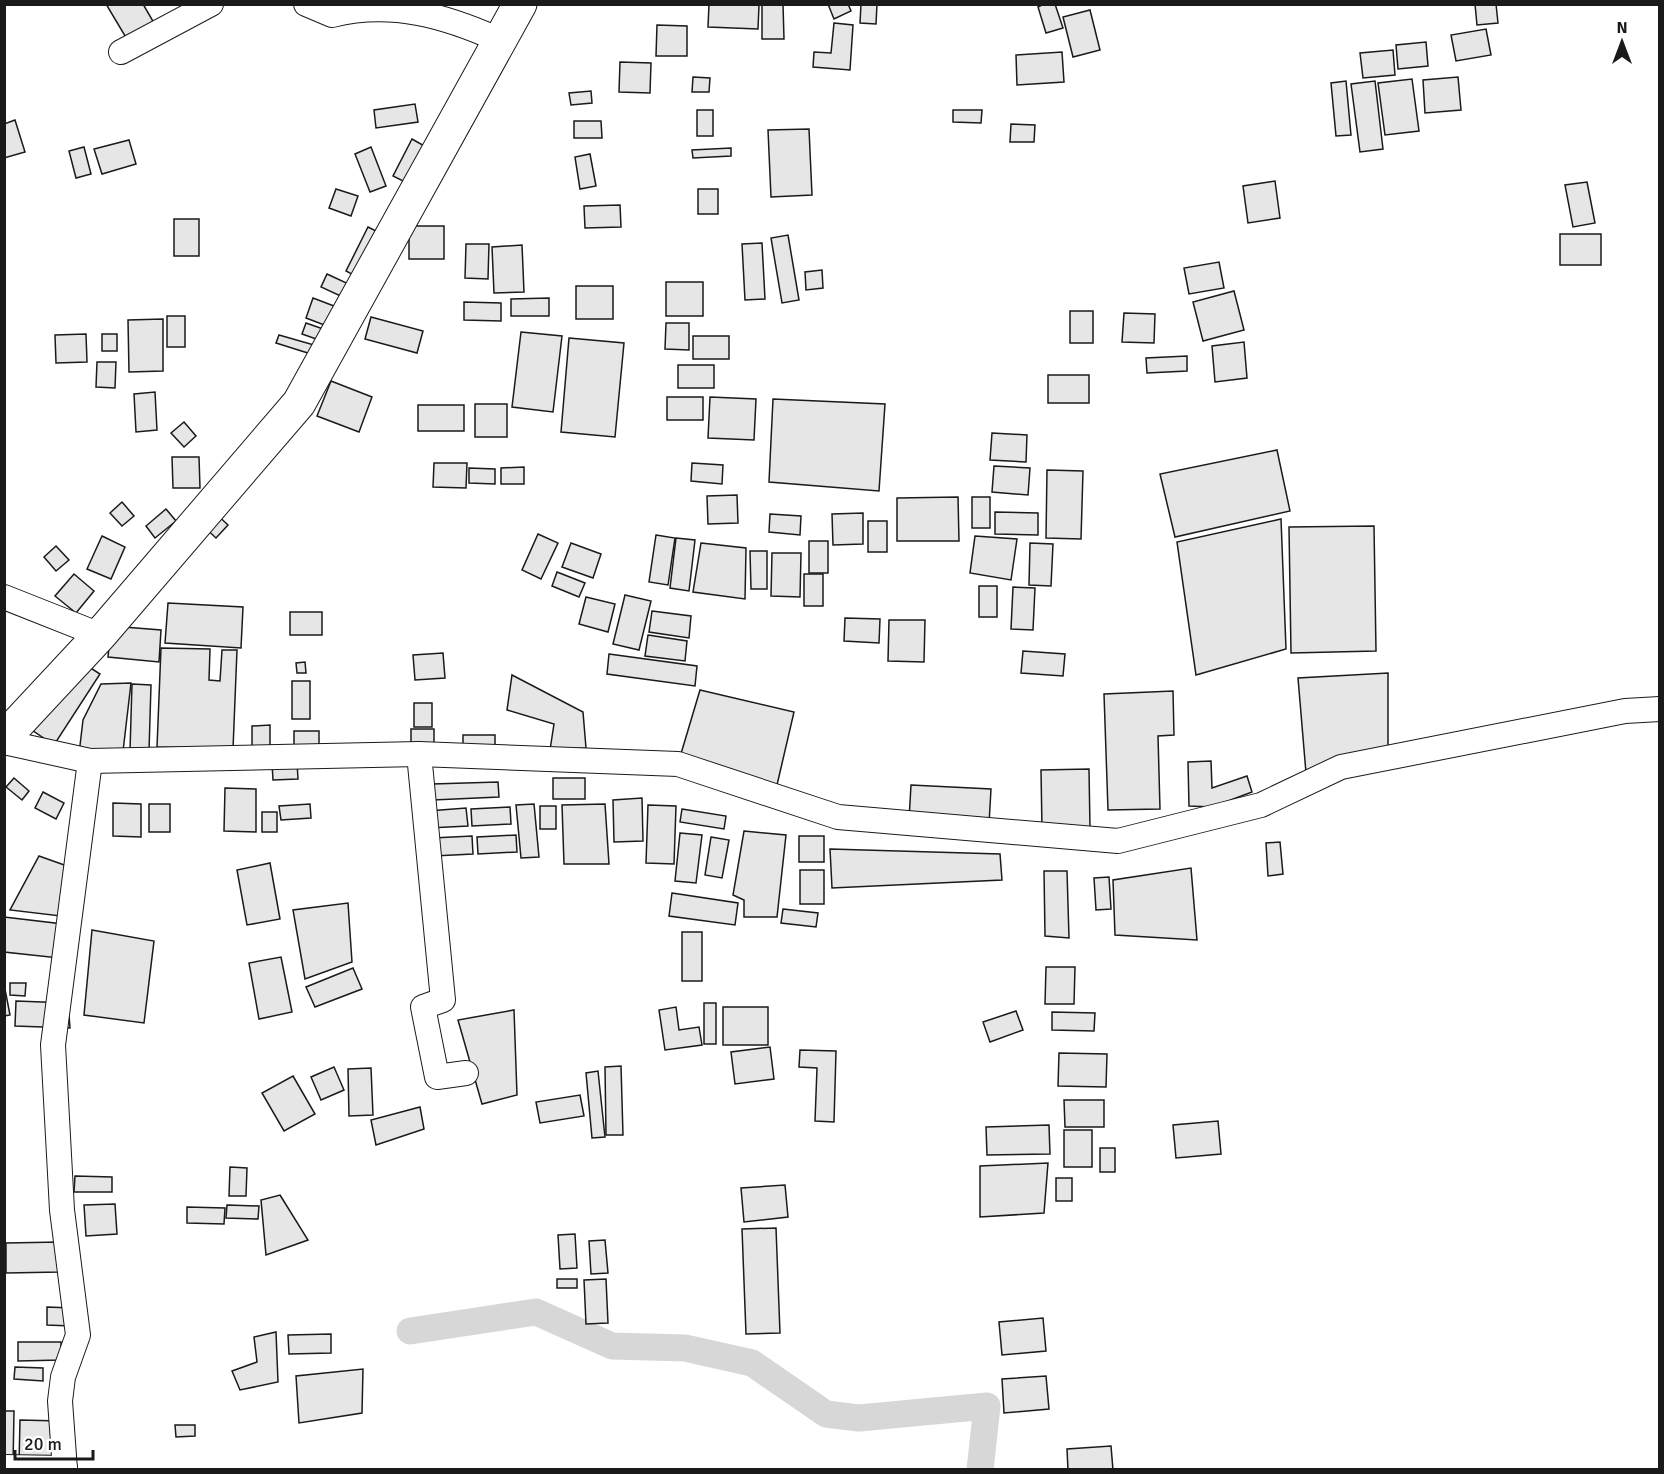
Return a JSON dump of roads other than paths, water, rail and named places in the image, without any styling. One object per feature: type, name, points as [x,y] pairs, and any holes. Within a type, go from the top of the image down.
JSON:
[{"type":"main road","points":[[4,740],[100,635],[299,403],[520,4]]},
{"type":"street","points":[[121,52],[211,4]]},
{"type":"street","points":[[306,4],[333,15],[349,8],[359,7],[400,6],[429,11],[499,40]]},
{"type":"street","points":[[4,597],[100,635]]},
{"type":"street","points":[[4,740],[90,761],[419,754],[678,764],[838,817],[1118,841],[1261,805],[1341,767],[1625,711],[1659,709]]},
{"type":"street","points":[[419,754],[443,1000],[423,1007],[437,1077],[466,1073]]},
{"type":"street","points":[[4,1467],[65,1469],[60,1401],[63,1377],[78,1335],[62,1210],[53,1045],[90,761]]},
{"type":"waterway","points":[[410,1331],[536,1312],[612,1346],[685,1348],[752,1363],[826,1414],[859,1418],[987,1406],[980,1470]]}]
